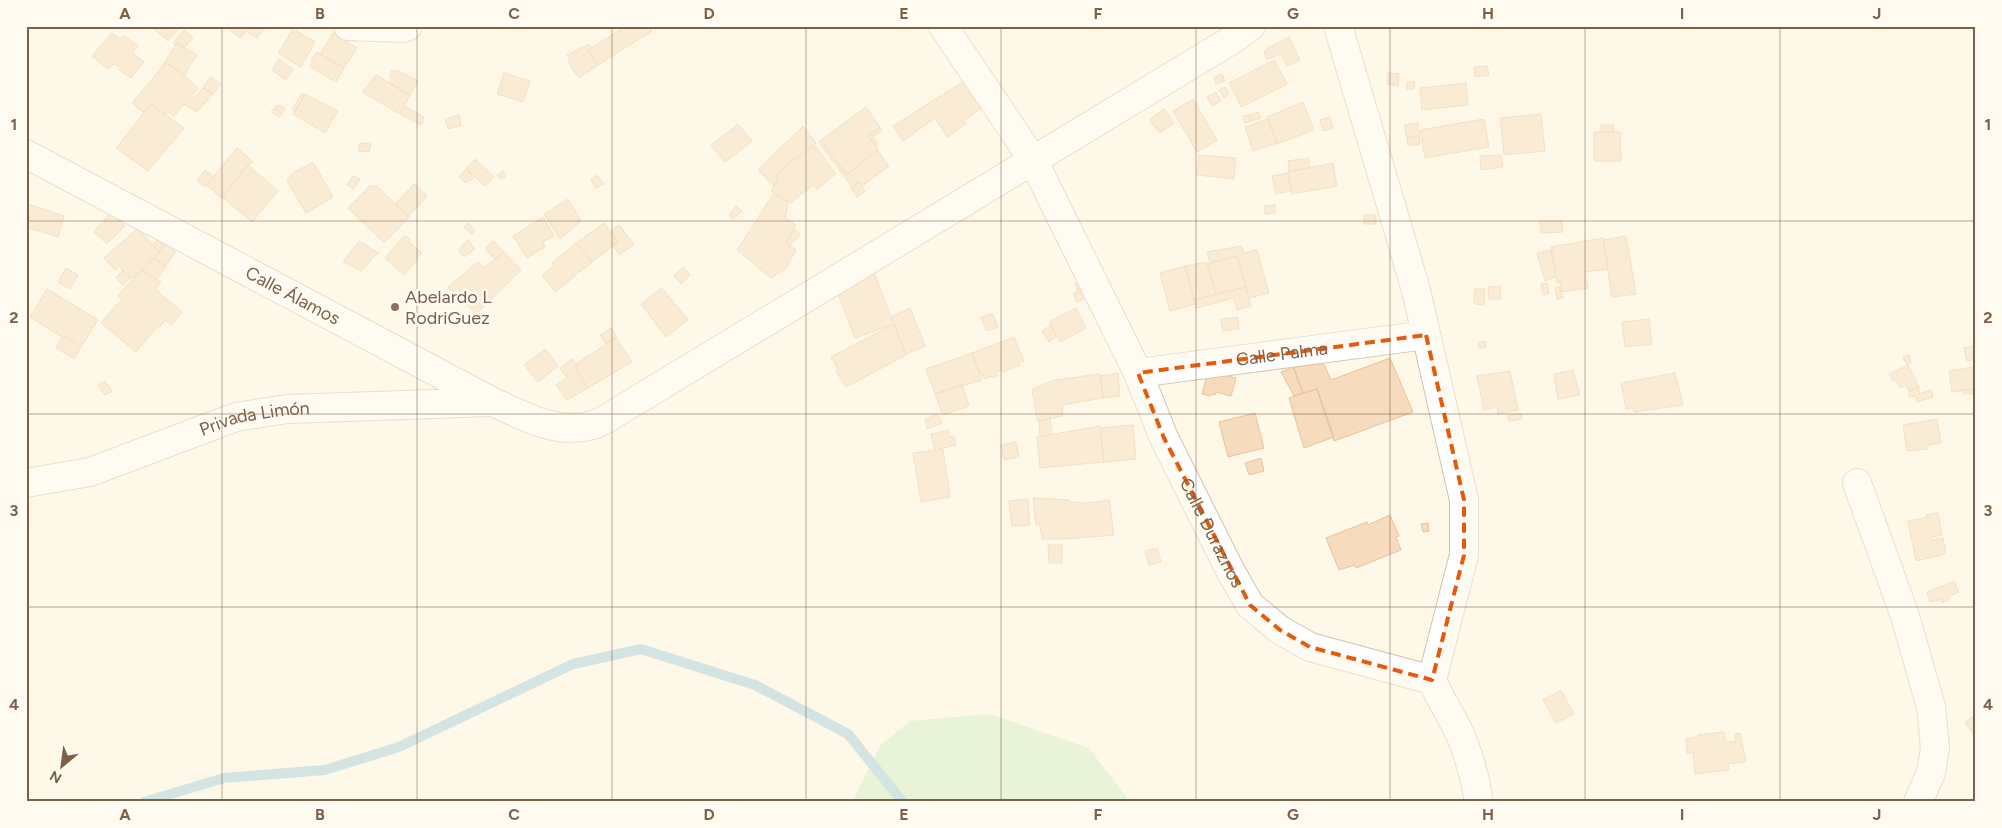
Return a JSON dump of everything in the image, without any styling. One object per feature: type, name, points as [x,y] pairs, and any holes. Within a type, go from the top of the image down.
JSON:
[{"type":"street","points":[[348,26],[403,28],[408,26]]},
{"type":"street","name":"Calle Duraznos","points":[[943,26],[1033,160],[1138,373],[1164,438],[1230,572],[1250,605],[1280,630],[1310,647],[1432,680]]},
{"type":"street","points":[[1033,160],[1230,41],[1251,26]]},
{"type":"street","points":[[1338,26],[1416,290],[1464,500],[1464,555],[1432,680],[1441,702],[1464,743],[1479,802]]},
{"type":"street","name":"Calle Álamos","points":[[26,154],[493,402],[541,424],[563,429],[594,425],[1033,160]]},
{"type":"street","name":"Calle Palma","points":[[1138,373],[1426,335]]},
{"type":"street","name":"Privada Limón","points":[[26,483],[90,472],[236,416],[287,409],[493,402]]},
{"type":"street","points":[[1857,483],[1905,616],[1931,707],[1935,748],[1931,773],[1918,802]]},
{"type":"highlighted area","points":[[1426,335],[1464,500],[1464,555],[1432,680],[1310,647],[1280,630],[1250,605],[1164,438],[1138,373]]},
{"type":"green space","points":[[989,714],[1089,748],[1130,802],[852,802],[880,746],[910,721]]},
{"type":"building","points":[[156,26],[181,26],[168,41],[154,29]]},
{"type":"building","points":[[224,26],[267,26],[257,38],[246,31],[241,38]]},
{"type":"building","points":[[626,26],[649,26],[652,31],[598,65],[588,50]]},
{"type":"building","points":[[293,29],[315,42],[301,67],[278,53]]},
{"type":"building","points":[[184,30],[193,38],[185,47],[177,43],[175,45],[173,43]]},
{"type":"building","points":[[112,33],[120,39],[123,35],[138,46],[132,53],[144,62],[131,78],[119,70],[121,68],[115,64],[108,69],[92,56]]},
{"type":"building","points":[[333,33],[357,48],[344,68],[320,54]]},
{"type":"building","points":[[1289,37],[1300,60],[1287,66],[1281,54],[1267,59],[1264,52],[1268,50],[1267,48]]},
{"type":"building","points":[[177,43],[197,55],[184,75],[165,62]]},
{"type":"building","points":[[589,44],[591,49],[588,50],[598,65],[579,78],[568,62],[570,60],[567,55]]},
{"type":"building","points":[[317,52],[344,68],[336,82],[310,67],[313,61],[311,60]]},
{"type":"building","points":[[279,59],[293,69],[286,80],[272,70]]},
{"type":"building","points":[[1274,60],[1287,84],[1241,107],[1229,83]]},
{"type":"building","points":[[165,62],[184,75],[198,88],[191,96],[194,98],[203,88],[213,94],[197,112],[184,104],[174,116],[168,112],[165,114],[151,104],[144,113],[132,103]]},
{"type":"building","points":[[1487,66],[1489,75],[1475,77],[1474,67]]},
{"type":"building","points":[[392,70],[396,72],[397,70],[418,81],[410,95],[389,83],[392,77],[389,76]]},
{"type":"building","points":[[504,73],[530,81],[523,102],[497,94]]},
{"type":"building","points":[[1388,73],[1399,74],[1398,86],[1387,84]]},
{"type":"building","points":[[1222,74],[1225,81],[1216,84],[1214,77]]},
{"type":"building","points":[[376,75],[410,95],[400,114],[362,92]]},
{"type":"building","points":[[210,77],[221,84],[213,94],[203,88]]},
{"type":"building","points":[[969,78],[986,105],[964,120],[966,124],[947,137],[935,118],[903,141],[893,126]]},
{"type":"building","points":[[1407,82],[1415,82],[1414,89],[1407,89]]},
{"type":"building","points":[[1466,83],[1468,105],[1422,110],[1420,88]]},
{"type":"building","points":[[1225,87],[1229,94],[1224,98],[1219,90]]},
{"type":"building","points":[[1216,92],[1221,101],[1212,106],[1207,97]]},
{"type":"building","points":[[302,93],[305,95],[295,112],[292,110]]},
{"type":"building","points":[[305,94],[338,111],[325,133],[293,114]]},
{"type":"building","points":[[1193,99],[1217,140],[1197,152],[1173,111]]},
{"type":"building","points":[[1303,102],[1314,130],[1277,144],[1267,117]]},
{"type":"building","points":[[151,104],[184,128],[148,171],[116,148]]},
{"type":"building","points":[[277,105],[285,108],[280,117],[271,112]]},
{"type":"building","points":[[404,106],[424,117],[421,125],[400,114]]},
{"type":"building","points":[[866,107],[880,127],[868,136],[878,149],[847,175],[821,140]]},
{"type":"building","points":[[1164,109],[1174,123],[1160,133],[1149,120]]},
{"type":"building","points":[[1258,112],[1261,118],[1251,121],[1249,115]]},
{"type":"building","points":[[1541,114],[1545,151],[1504,155],[1500,118]]},
{"type":"building","points":[[459,115],[461,126],[448,129],[445,119]]},
{"type":"building","points":[[1249,115],[1251,121],[1245,123],[1243,116]]},
{"type":"building","points":[[1330,117],[1333,128],[1323,131],[1320,120]]},
{"type":"building","points":[[1268,119],[1277,143],[1253,151],[1245,127]]},
{"type":"building","points":[[1484,119],[1489,147],[1425,158],[1420,130]]},
{"type":"building","points":[[1418,123],[1419,136],[1407,138],[1404,125]]},
{"type":"building","points":[[738,124],[752,141],[725,162],[711,145]]},
{"type":"building","points":[[1601,125],[1614,125],[1614,132],[1601,132]]},
{"type":"building","points":[[803,126],[816,143],[794,159],[777,175],[778,180],[774,186],[758,170]]},
{"type":"building","points":[[880,127],[882,131],[873,136],[878,144],[876,145],[868,136]]},
{"type":"building","points":[[1594,132],[1620,132],[1621,161],[1594,161]]},
{"type":"building","points":[[1419,136],[1420,144],[1408,146],[1407,138]]},
{"type":"building","points":[[821,140],[847,175],[877,150],[889,166],[862,186],[859,182],[852,187],[819,142]]},
{"type":"building","points":[[360,143],[371,144],[369,152],[358,151]]},
{"type":"building","points":[[814,145],[836,174],[817,189],[813,185],[790,203],[771,191],[778,180],[777,175],[794,159]]},
{"type":"building","points":[[237,148],[253,162],[248,165],[221,198],[207,185]]},
{"type":"building","points":[[1199,155],[1236,158],[1234,179],[1197,175]]},
{"type":"building","points":[[1501,155],[1503,167],[1481,170],[1480,156]]},
{"type":"building","points":[[1308,158],[1310,168],[1289,171],[1288,161]]},
{"type":"building","points":[[475,159],[494,177],[485,186],[466,169]]},
{"type":"building","points":[[313,162],[333,197],[306,213],[287,181],[293,173]]},
{"type":"building","points":[[1333,163],[1337,186],[1292,194],[1288,172]]},
{"type":"building","points":[[248,165],[278,191],[252,222],[222,197]]},
{"type":"building","points":[[466,169],[475,177],[466,183],[459,177]]},
{"type":"building","points":[[205,170],[214,177],[205,187],[197,181]]},
{"type":"building","points":[[503,171],[506,176],[501,179],[497,175]]},
{"type":"building","points":[[1288,173],[1291,191],[1276,194],[1272,176]]},
{"type":"building","points":[[597,175],[604,184],[596,188],[591,180]]},
{"type":"building","points":[[353,176],[360,179],[354,189],[347,185]]},
{"type":"building","points":[[859,182],[865,191],[857,197],[851,188]]},
{"type":"building","points":[[414,184],[427,196],[408,217],[395,204]]},
{"type":"building","points":[[370,186],[377,186],[409,217],[384,243],[348,208]]},
{"type":"building","points":[[774,193],[788,202],[785,218],[796,225],[786,243],[796,250],[786,268],[771,278],[737,250]]},
{"type":"building","points":[[568,199],[581,221],[560,239],[544,214]]},
{"type":"building","points":[[28,204],[64,216],[58,237],[26,227]]},
{"type":"building","points":[[1275,205],[1275,213],[1265,214],[1264,206]]},
{"type":"building","points":[[736,206],[742,211],[734,219],[729,215]]},
{"type":"building","points":[[111,212],[125,226],[107,244],[94,232]]},
{"type":"building","points":[[1364,215],[1376,215],[1376,224],[1364,224]]},
{"type":"building","points":[[543,217],[554,236],[543,242],[545,247],[527,258],[513,236]]},
{"type":"building","points":[[1540,221],[1562,221],[1563,232],[1541,233]]},
{"type":"building","points":[[468,223],[475,230],[472,234],[464,227]]},
{"type":"building","points":[[604,223],[618,242],[592,262],[576,243]]},
{"type":"building","points":[[619,225],[634,244],[620,255],[612,245],[618,242],[610,232]]},
{"type":"building","points":[[138,228],[159,252],[131,279],[119,266],[115,270],[104,258]]},
{"type":"building","points":[[794,229],[800,234],[790,246],[786,243]]},
{"type":"building","points":[[406,236],[411,240],[409,242],[422,253],[404,275],[385,258],[402,238]]},
{"type":"building","points":[[1626,236],[1636,294],[1612,297],[1603,240]]},
{"type":"building","points":[[1603,238],[1608,269],[1585,272],[1588,288],[1561,292],[1560,282],[1557,283],[1551,247]]},
{"type":"building","points":[[157,240],[163,245],[159,252],[153,245]]},
{"type":"building","points":[[167,240],[179,246],[166,266],[155,259]]},
{"type":"building","points":[[468,240],[475,249],[464,257],[458,250]]},
{"type":"building","points":[[359,241],[378,253],[361,271],[343,262]]},
{"type":"building","points":[[493,241],[504,252],[495,260],[485,248]]},
{"type":"building","points":[[576,243],[592,262],[555,292],[542,275],[554,266],[552,263]]},
{"type":"building","points":[[1242,246],[1244,253],[1257,250],[1269,293],[1249,298],[1237,256],[1210,263],[1207,252]]},
{"type":"building","points":[[1551,250],[1556,277],[1545,281],[1537,253]]},
{"type":"building","points":[[504,252],[521,270],[476,314],[448,287],[478,262],[484,268]]},
{"type":"building","points":[[157,256],[155,259],[166,266],[157,280],[141,270]]},
{"type":"building","points":[[1237,256],[1246,287],[1216,294],[1207,264]]},
{"type":"building","points":[[1207,262],[1216,294],[1194,300],[1185,266]]},
{"type":"building","points":[[1185,266],[1195,304],[1170,311],[1160,273]]},
{"type":"building","points":[[683,267],[690,275],[681,284],[674,276]]},
{"type":"building","points":[[66,268],[78,275],[70,289],[58,282]]},
{"type":"building","points":[[123,270],[130,278],[123,285],[116,278]]},
{"type":"building","points":[[141,270],[161,282],[155,289],[182,312],[171,325],[165,320],[160,327],[158,326],[136,352],[101,323],[122,299],[118,296]]},
{"type":"building","points":[[873,270],[894,324],[855,338],[836,289]]},
{"type":"building","points":[[1082,281],[1088,297],[1077,302],[1073,294],[1078,292],[1075,284]]},
{"type":"building","points":[[1547,283],[1549,293],[1543,295],[1541,284]]},
{"type":"building","points":[[1500,286],[1501,299],[1489,299],[1488,287]]},
{"type":"building","points":[[1246,287],[1251,306],[1237,310],[1234,298],[1196,308],[1194,300]]},
{"type":"building","points":[[1560,287],[1563,298],[1557,299],[1555,288]]},
{"type":"building","points":[[662,288],[688,320],[666,337],[641,304]]},
{"type":"building","points":[[47,289],[98,320],[81,347],[30,317]]},
{"type":"building","points":[[1475,289],[1485,289],[1484,305],[1474,304]]},
{"type":"building","points":[[910,308],[925,346],[906,354],[891,317]]},
{"type":"building","points":[[1076,308],[1086,328],[1060,342],[1049,322]]},
{"type":"building","points":[[993,314],[998,327],[986,331],[981,317]]},
{"type":"building","points":[[1238,317],[1239,329],[1223,331],[1221,319]]},
{"type":"building","points":[[1649,319],[1652,344],[1625,347],[1622,322]]},
{"type":"building","points":[[894,324],[906,355],[846,387],[836,371],[838,370],[831,357]]},
{"type":"building","points":[[1051,325],[1057,336],[1049,342],[1042,331]]},
{"type":"building","points":[[611,328],[617,337],[606,344],[600,335]]},
{"type":"building","points":[[65,336],[81,347],[74,359],[56,348],[62,337],[64,338]]},
{"type":"building","points":[[1014,337],[1024,361],[1018,363],[1020,365],[1003,372],[1002,370],[996,372],[997,376],[992,378],[990,376],[985,379],[978,369],[972,353]]},
{"type":"building","points":[[616,338],[632,362],[588,388],[575,368],[576,364]]},
{"type":"building","points":[[1485,341],[1486,347],[1479,348],[1478,342]]},
{"type":"building","points":[[1974,346],[1976,359],[1967,361],[1964,348]]},
{"type":"building","points":[[545,349],[558,366],[538,382],[524,365]]},
{"type":"building","points":[[972,353],[982,380],[935,394],[926,369]]},
{"type":"building","points":[[1320,355],[1331,380],[1390,358],[1413,412],[1334,441],[1317,389],[1303,393],[1293,365]]},
{"type":"building","points":[[1909,355],[1911,363],[1907,365],[1903,357]]},
{"type":"building","points":[[572,359],[577,366],[575,368],[588,388],[567,400],[556,385],[567,378],[560,368]]},
{"type":"building","points":[[1908,365],[1919,387],[1909,391],[1906,385],[1900,388],[1896,380],[1893,381],[1889,374]]},
{"type":"building","points":[[1293,367],[1303,393],[1294,396],[1281,372]]},
{"type":"building","points":[[1976,367],[1976,388],[1952,392],[1949,371]]},
{"type":"building","points":[[1573,370],[1580,395],[1558,399],[1554,374]]},
{"type":"building","points":[[1208,371],[1236,378],[1231,396],[1216,392],[1215,395],[1211,394],[1210,396],[1202,394]]},
{"type":"building","points":[[1510,371],[1518,410],[1498,414],[1497,407],[1484,410],[1477,376]]},
{"type":"building","points":[[1118,373],[1120,396],[1103,398],[1100,376]]},
{"type":"building","points":[[1675,373],[1683,405],[1634,412],[1633,408],[1626,409],[1621,383]]},
{"type":"building","points":[[1100,374],[1103,398],[1062,405],[1063,416],[1037,421],[1032,389],[1055,380]]},
{"type":"building","points":[[105,381],[112,391],[105,395],[98,385]]},
{"type":"building","points":[[962,384],[969,406],[943,415],[935,394]]},
{"type":"building","points":[[1919,387],[1919,394],[1931,390],[1933,397],[1917,402],[1916,396],[1909,397],[1909,391]]},
{"type":"building","points":[[1317,389],[1334,437],[1304,448],[1289,398]]},
{"type":"building","points":[[1972,389],[1973,394],[1964,394],[1963,390]]},
{"type":"building","points":[[1255,413],[1264,448],[1228,457],[1219,422]]},
{"type":"building","points":[[937,414],[942,423],[927,429],[925,420]]},
{"type":"building","points":[[1522,414],[1522,419],[1509,421],[1508,415]]},
{"type":"building","points":[[1050,418],[1052,435],[1040,436],[1039,421]]},
{"type":"building","points":[[1937,419],[1941,443],[1928,445],[1928,449],[1907,451],[1903,425]]},
{"type":"building","points":[[1133,425],[1136,459],[1104,462],[1100,428]]},
{"type":"building","points":[[1100,426],[1104,462],[1040,468],[1037,437]]},
{"type":"building","points":[[948,430],[949,437],[954,436],[956,445],[935,450],[931,434]]},
{"type":"building","points":[[1016,442],[1019,457],[1004,460],[1001,445]]},
{"type":"building","points":[[943,449],[950,497],[921,502],[913,453]]},
{"type":"building","points":[[1261,458],[1264,471],[1249,475],[1245,463]]},
{"type":"building","points":[[1033,498],[1088,503],[1109,500],[1114,535],[1042,539],[1040,525],[1036,525]]},
{"type":"building","points":[[1028,499],[1030,525],[1012,526],[1009,501]]},
{"type":"building","points":[[1938,513],[1942,535],[1932,537],[1932,540],[1943,538],[1946,554],[1916,561],[1908,521]]},
{"type":"building","points":[[1390,515],[1399,536],[1396,537],[1401,550],[1356,568],[1355,565],[1339,570],[1326,538],[1367,522],[1368,525]]},
{"type":"building","points":[[1428,523],[1429,531],[1423,532],[1421,524]]},
{"type":"building","points":[[1048,545],[1062,545],[1062,563],[1049,563]]},
{"type":"building","points":[[1157,548],[1161,562],[1149,565],[1145,551]]},
{"type":"building","points":[[1954,581],[1959,592],[1949,596],[1949,599],[1942,603],[1941,599],[1930,602],[1927,592]]},
{"type":"building","points":[[1561,690],[1574,714],[1556,723],[1543,700]]},
{"type":"building","points":[[1976,714],[1976,737],[1965,722]]},
{"type":"building","points":[[1724,732],[1725,742],[1736,741],[1734,734],[1740,733],[1746,762],[1728,764],[1729,770],[1695,774],[1693,753],[1687,753],[1686,739],[1698,737],[1698,735]]},
{"type":"waterway","points":[[144,802],[224,778],[325,770],[399,747],[573,664],[641,649],[755,685],[848,734],[903,802]]},
{"type":"place","name":"Abelardo L RodriGuez","points":[[395,307]]}]
